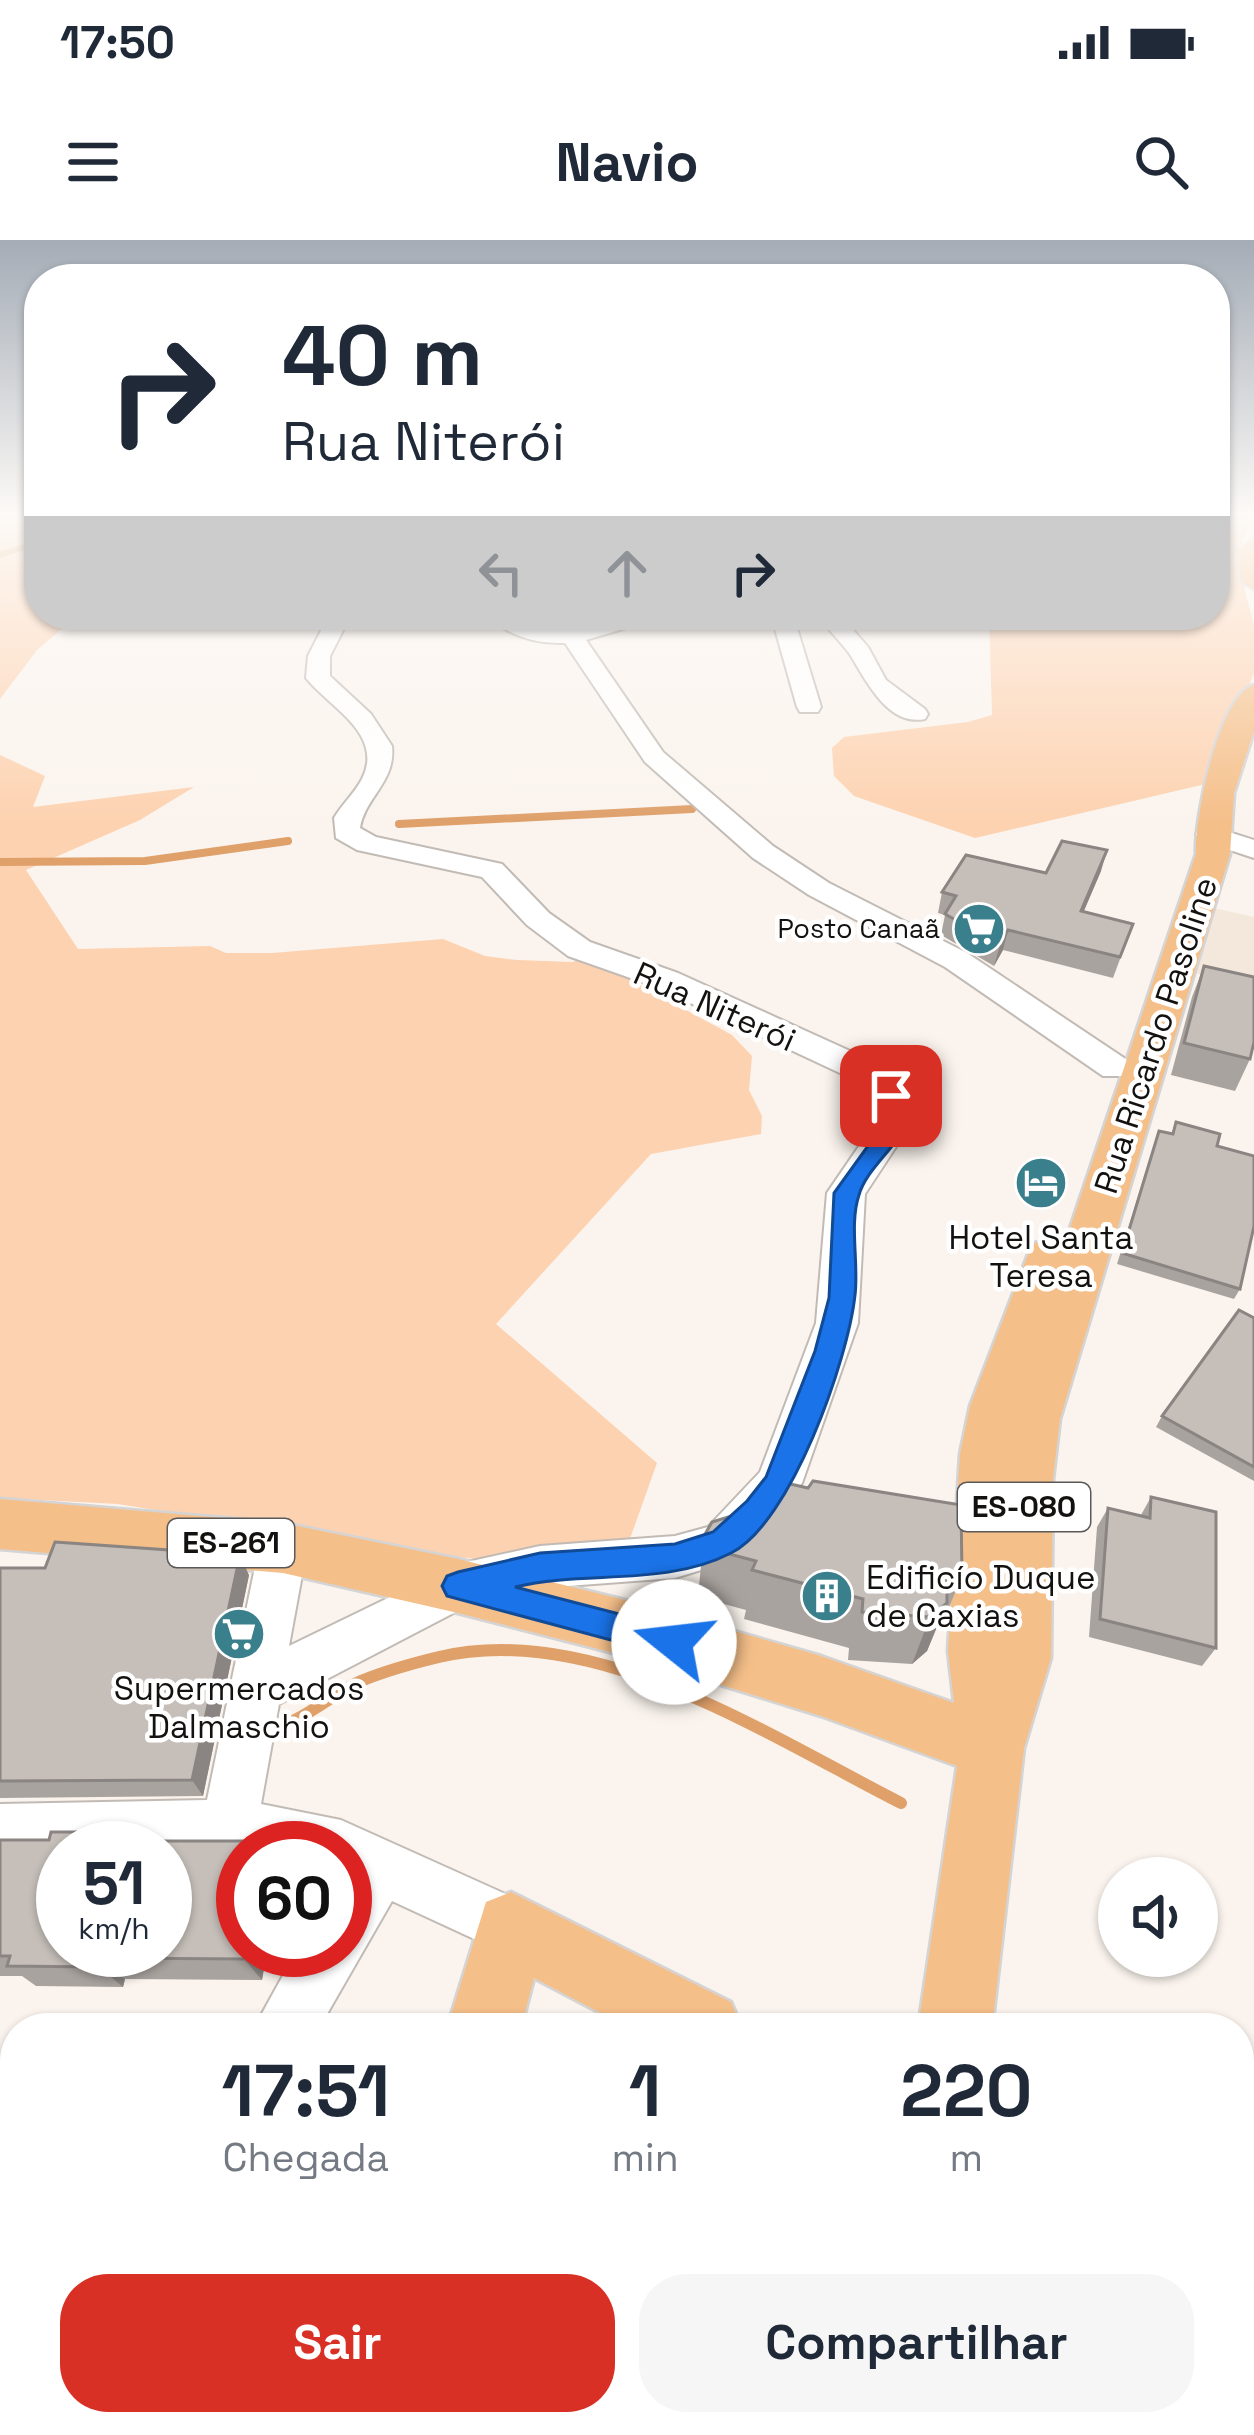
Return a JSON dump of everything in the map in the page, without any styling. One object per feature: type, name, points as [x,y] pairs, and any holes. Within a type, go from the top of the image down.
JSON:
[{"type":"main road","name":"ES-080","points":[[1232,842],[1228,760],[1254,694]]},
{"type":"main road","name":"Rua Ricardo Pasoline","points":[[992,1748],[979,1651],[990,1433],[1191,849],[1232,842]]},
{"type":"main road","name":"Rua Ricardo Pasoline","points":[[992,1748],[1020,1658],[1025,1479],[1033,1419],[1214,854],[1232,842]]},
{"type":"main road","name":"ES-261","points":[[0,1523],[283,1548],[458,1586],[637,1630],[801,1680],[992,1748]]},
{"type":"main road","points":[[957,2013],[992,1748]]},
{"type":"main road","points":[[488,2013],[512,1927],[676,2013]]},
{"type":"street","name":"Rua Niterói","points":[[332,630],[319,656],[318,678],[377,737],[384,753],[382,770],[348,815],[346,832],[367,844],[492,871],[538,919],[579,949],[667,980],[869,1072],[896,1109],[892,1130],[846,1193],[837,1323],[779,1483],[758,1510],[723,1543],[675,1557],[540,1567],[458,1586]]},
{"type":"street","points":[[528,630],[572,638],[602,630]]},
{"type":"street","points":[[786,630],[809,707]]},
{"type":"street","points":[[841,630],[860,652],[876,684],[916,714]]},
{"type":"street","points":[[572,638],[654,757],[763,852],[838,899],[956,960],[1115,1068]]},
{"type":"street","points":[[230,1821],[283,1548]]},
{"type":"street","points":[[248,1721],[458,1586]]},
{"type":"street","points":[[0,1832],[216,1831]]},
{"type":"street","points":[[372,1861],[512,1927]]},
{"type":"street","points":[[294,2013],[316,1977]]},
{"type":"shaded area","points":[[0,619],[24,619],[24,630],[60,630],[37,650],[0,699]]},
{"type":"shaded area","points":[[1230,619],[1253,619],[1254,673],[1210,783],[975,838],[854,796],[834,776],[832,748],[844,737],[992,715],[989,630],[1230,630]]},
{"type":"shaded area","points":[[0,755],[45,776],[33,807],[194,787],[140,820],[26,870],[78,949],[210,946],[226,953],[272,953],[443,939],[485,956],[517,960],[572,962],[589,957],[732,1035],[752,1056],[749,1090],[762,1116],[761,1134],[651,1154],[496,1324],[657,1463],[626,1550],[490,1560],[431,1555],[118,1504],[0,1498]]},
{"type":"shaded area","points":[[1209,907],[1254,917],[1254,986],[1190,972]]},
{"type":"building","points":[[1062,841],[1107,850],[1081,911],[1133,924],[1120,957],[1008,930],[1000,945],[945,914],[956,896],[942,892],[966,855],[1046,873]]},
{"type":"building","points":[[1204,966],[1254,977],[1250,1059],[1184,1043]]},
{"type":"building","points":[[1176,1122],[1220,1134],[1217,1146],[1254,1156],[1254,1226],[1240,1289],[1122,1253],[1159,1131],[1173,1134]]},
{"type":"building","points":[[1239,1310],[1254,1318],[1254,1467],[1162,1416]]},
{"type":"building","points":[[777,1481],[808,1488],[813,1481],[961,1505],[962,1576],[947,1573],[947,1603],[930,1617],[862,1612],[863,1599],[752,1570],[756,1561],[714,1550],[719,1541],[704,1536],[712,1522],[751,1510]]},
{"type":"building","points":[[1151,1497],[1216,1512],[1216,1648],[1100,1619],[1108,1508],[1150,1518]]},
{"type":"building","points":[[55,1542],[240,1555],[192,1780],[0,1781],[0,1568],[45,1568]]},
{"type":"building","points":[[0,1840],[36,1840],[36,1966],[7,1966],[10,1956],[0,1956]]},
{"type":"building","points":[[192,1841],[216,1841],[216,1959],[192,1959]]},
{"type":"waterway","points":[[399,824],[692,809]]},
{"type":"waterway","points":[[0,862],[145,861],[288,841]]},
{"type":"waterway","points":[[263,1730],[301,1717],[361,1681],[429,1659],[498,1650],[558,1655],[618,1669],[679,1691],[901,1803]]},
{"type":"place","name":"Posto Canaã","points":[[979,929]]},
{"type":"place","name":"Hotel Santa Teresa","points":[[1041,1183]]},
{"type":"place","name":"Edificío Duque de Caxias","points":[[827,1596]]},
{"type":"place","name":"Supermercados Dalmaschio","points":[[239,1634]]},
{"type":"route","points":[[674,1642],[458,1586],[540,1567],[675,1557],[723,1543],[758,1510],[779,1483],[837,1323],[846,1193],[892,1130],[896,1109],[891,1096]]}]
